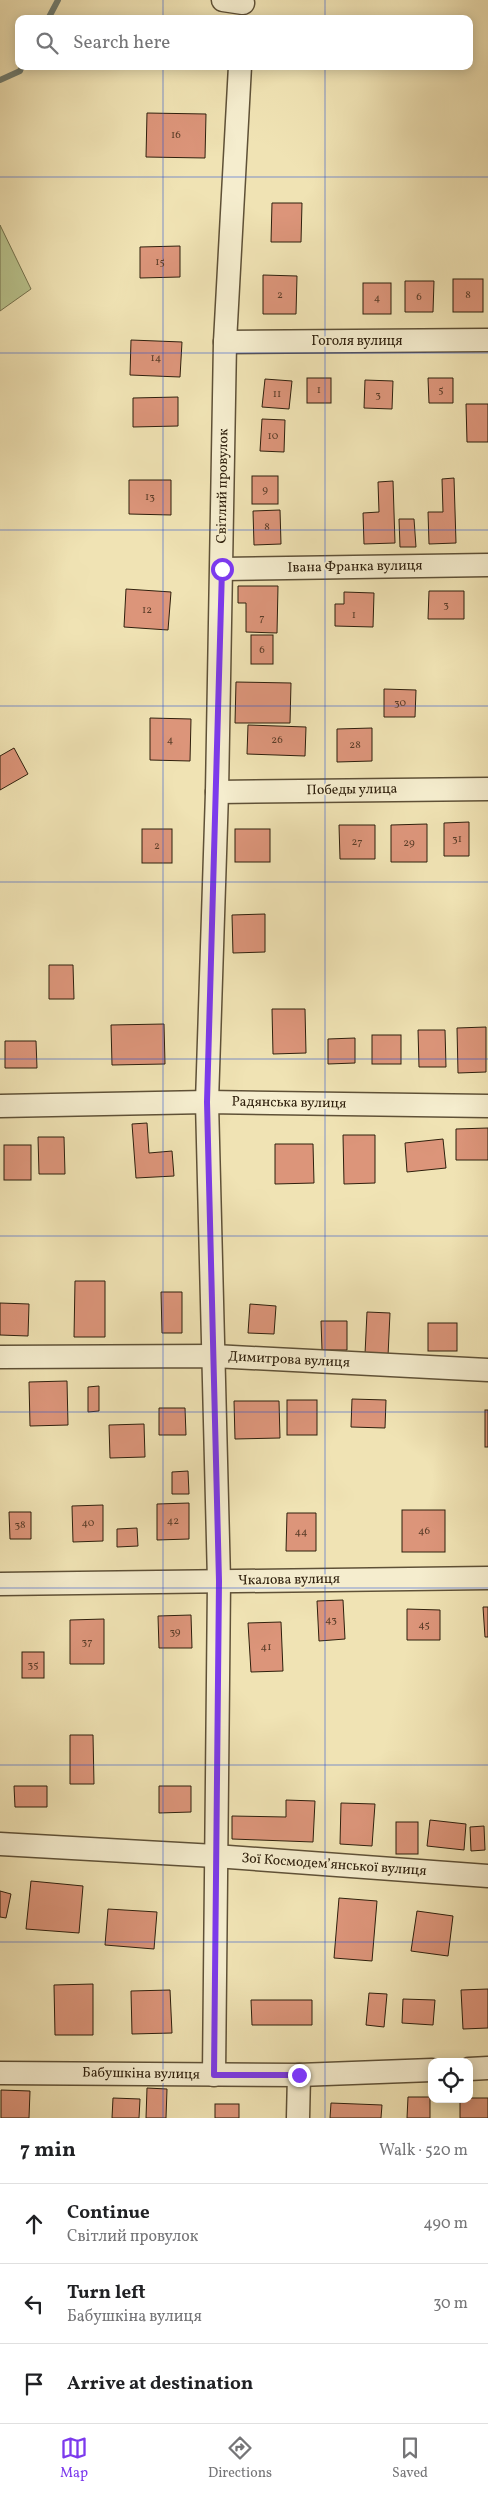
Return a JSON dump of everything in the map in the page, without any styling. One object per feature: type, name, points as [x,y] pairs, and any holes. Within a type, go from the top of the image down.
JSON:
[{"type":"street","name":"Світлий провулок","points":[[214,2075],[219,1581],[207,1102],[217,792],[226,342],[240,70]]},
{"type":"street","name":"Гоголя вулиця","points":[[226,342],[488,340]]},
{"type":"street","name":"Івана Франка вулиця","points":[[222,569],[488,566]]},
{"type":"street","name":"Победы улица","points":[[217,792],[488,789]]},
{"type":"street","name":"Радянська вулиця","points":[[0,1106],[207,1102],[488,1106]]},
{"type":"street","name":"Димитрова вулиця","points":[[0,1356],[214,1356],[488,1370]]},
{"type":"street","name":"Чкалова вулиця","points":[[0,1584],[488,1578]]},
{"type":"street","name":"Зої Космодем’янської вулиця","points":[[0,1844],[215,1856],[488,1876]]},
{"type":"street","points":[[473,2069],[488,2068]]},
{"type":"street","name":"Бабушкіна вулиця","points":[[0,2073],[299,2075],[428,2070]]},
{"type":"street","points":[[298,2118],[299,2075]]},
{"type":"green space","points":[[0,225],[31,289],[0,311]]},
{"type":"building","points":[[147,113],[206,114],[205,158],[146,157]]},
{"type":"building","points":[[272,203],[302,203],[301,242],[271,242]]},
{"type":"building","points":[[180,246],[180,277],[140,278],[140,247]]},
{"type":"building","points":[[263,275],[297,276],[296,314],[263,314]]},
{"type":"building","points":[[453,279],[483,279],[483,312],[453,312]]},
{"type":"building","points":[[405,281],[434,281],[433,312],[405,312]]},
{"type":"building","points":[[363,283],[391,283],[391,314],[363,314]]},
{"type":"building","points":[[131,340],[182,342],[180,377],[130,375]]},
{"type":"building","points":[[307,378],[331,378],[331,403],[307,403]]},
{"type":"building","points":[[428,378],[453,378],[453,403],[429,403]]},
{"type":"building","points":[[265,379],[292,381],[289,409],[262,407]]},
{"type":"building","points":[[365,380],[393,381],[392,409],[364,408]]},
{"type":"building","points":[[178,397],[178,426],[133,427],[133,398]]},
{"type":"building","points":[[466,404],[488,404],[488,442],[467,442]]},
{"type":"building","points":[[262,419],[285,420],[284,452],[260,451]]},
{"type":"building","points":[[252,476],[278,476],[278,504],[252,504]]},
{"type":"building","points":[[454,478],[456,543],[429,544],[428,512],[443,512],[442,479]]},
{"type":"building","points":[[129,480],[171,480],[171,515],[129,514]]},
{"type":"building","points":[[393,481],[395,543],[364,544],[363,513],[379,512],[378,482]]},
{"type":"building","points":[[280,510],[281,544],[254,545],[253,511]]},
{"type":"building","points":[[399,519],[414,519],[416,547],[400,547]]},
{"type":"building","points":[[238,586],[278,586],[277,633],[246,632],[246,603],[238,603]]},
{"type":"building","points":[[126,589],[171,592],[168,630],[124,627]]},
{"type":"building","points":[[429,591],[464,591],[464,619],[428,619]]},
{"type":"building","points":[[344,592],[374,593],[373,627],[335,626],[335,604],[344,604]]},
{"type":"building","points":[[251,635],[273,635],[273,664],[251,664]]},
{"type":"building","points":[[236,682],[291,683],[290,723],[235,723]]},
{"type":"building","points":[[384,689],[416,690],[415,717],[384,717]]},
{"type":"building","points":[[150,718],[191,719],[190,761],[150,760]]},
{"type":"building","points":[[248,725],[306,727],[305,756],[247,754]]},
{"type":"building","points":[[372,728],[372,761],[337,762],[337,729]]},
{"type":"building","points":[[14,748],[28,774],[0,790],[0,756]]},
{"type":"building","points":[[469,822],[469,856],[444,856],[444,823]]},
{"type":"building","points":[[427,824],[427,862],[391,862],[391,825]]},
{"type":"building","points":[[339,825],[375,825],[375,859],[340,859]]},
{"type":"building","points":[[142,829],[172,829],[172,863],[142,863]]},
{"type":"building","points":[[235,829],[270,829],[270,862],[235,862]]},
{"type":"building","points":[[265,914],[265,952],[233,953],[232,915]]},
{"type":"building","points":[[49,965],[73,965],[74,999],[49,999]]},
{"type":"building","points":[[272,1009],[305,1009],[306,1053],[273,1054]]},
{"type":"building","points":[[164,1024],[165,1064],[112,1065],[111,1025]]},
{"type":"building","points":[[486,1027],[486,1072],[458,1073],[457,1028]]},
{"type":"building","points":[[418,1030],[445,1030],[446,1067],[419,1067]]},
{"type":"building","points":[[372,1035],[401,1035],[401,1064],[372,1064]]},
{"type":"building","points":[[355,1038],[355,1063],[328,1064],[328,1039]]},
{"type":"building","points":[[5,1041],[36,1041],[37,1068],[5,1068]]},
{"type":"building","points":[[147,1123],[149,1153],[172,1151],[174,1176],[136,1178],[132,1124]]},
{"type":"building","points":[[488,1128],[488,1160],[456,1160],[456,1129]]},
{"type":"building","points":[[343,1135],[375,1135],[375,1183],[344,1184]]},
{"type":"building","points":[[38,1137],[64,1137],[65,1174],[39,1174]]},
{"type":"building","points":[[443,1139],[446,1168],[407,1172],[405,1143]]},
{"type":"building","points":[[275,1144],[313,1144],[314,1183],[275,1184]]},
{"type":"building","points":[[4,1145],[31,1145],[31,1180],[4,1180]]},
{"type":"building","points":[[75,1281],[105,1281],[105,1337],[74,1337]]},
{"type":"building","points":[[161,1292],[182,1292],[182,1333],[162,1333]]},
{"type":"building","points":[[0,1303],[29,1304],[28,1336],[0,1335]]},
{"type":"building","points":[[250,1304],[276,1306],[274,1334],[248,1333]]},
{"type":"building","points":[[367,1312],[390,1313],[388,1356],[365,1354]]},
{"type":"building","points":[[321,1321],[347,1321],[347,1350],[322,1350]]},
{"type":"building","points":[[428,1323],[457,1323],[457,1351],[428,1351]]},
{"type":"building","points":[[67,1381],[68,1425],[30,1426],[29,1382]]},
{"type":"building","points":[[99,1386],[99,1411],[88,1412],[88,1387]]},
{"type":"building","points":[[352,1399],[386,1400],[385,1428],[351,1427]]},
{"type":"building","points":[[287,1400],[317,1400],[317,1435],[287,1435]]},
{"type":"building","points":[[234,1401],[279,1401],[280,1438],[235,1439]]},
{"type":"building","points":[[159,1408],[185,1408],[186,1435],[159,1435]]},
{"type":"building","points":[[485,1410],[488,1410],[488,1447],[485,1447]]},
{"type":"building","points":[[144,1424],[145,1457],[110,1458],[109,1425]]},
{"type":"building","points":[[188,1471],[189,1494],[172,1494],[172,1472]]},
{"type":"building","points":[[189,1503],[189,1539],[157,1540],[157,1504]]},
{"type":"building","points":[[103,1505],[103,1541],[73,1542],[72,1506]]},
{"type":"building","points":[[402,1510],[445,1510],[445,1552],[402,1552]]},
{"type":"building","points":[[9,1512],[31,1512],[31,1539],[10,1539]]},
{"type":"building","points":[[287,1513],[316,1513],[316,1551],[286,1551]]},
{"type":"building","points":[[137,1528],[138,1546],[117,1547],[117,1529]]},
{"type":"building","points":[[343,1600],[345,1639],[319,1641],[317,1601]]},
{"type":"building","points":[[483,1607],[488,1607],[488,1637],[485,1637]]},
{"type":"building","points":[[407,1609],[440,1610],[440,1640],[407,1640]]},
{"type":"building","points":[[191,1615],[192,1648],[159,1648],[158,1616]]},
{"type":"building","points":[[104,1619],[104,1664],[70,1664],[70,1620]]},
{"type":"building","points":[[281,1622],[283,1671],[251,1672],[248,1623]]},
{"type":"building","points":[[22,1652],[44,1652],[44,1678],[22,1678]]},
{"type":"building","points":[[70,1735],[93,1735],[94,1784],[70,1784]]},
{"type":"building","points":[[14,1786],[47,1786],[47,1807],[15,1807]]},
{"type":"building","points":[[159,1786],[191,1786],[191,1812],[159,1813]]},
{"type":"building","points":[[286,1800],[315,1801],[313,1842],[232,1839],[232,1816],[286,1817]]},
{"type":"building","points":[[341,1803],[375,1804],[372,1846],[340,1844]]},
{"type":"building","points":[[430,1820],[466,1824],[464,1850],[427,1846]]},
{"type":"building","points":[[396,1822],[418,1822],[418,1854],[396,1854]]},
{"type":"building","points":[[484,1826],[485,1850],[471,1851],[470,1827]]},
{"type":"building","points":[[31,1881],[83,1886],[79,1933],[26,1929]]},
{"type":"building","points":[[0,1891],[11,1894],[6,1918],[0,1917]]},
{"type":"building","points":[[339,1898],[377,1901],[372,1961],[334,1958]]},
{"type":"building","points":[[108,1909],[157,1912],[154,1949],[105,1945]]},
{"type":"building","points":[[417,1911],[453,1916],[448,1956],[411,1951]]},
{"type":"building","points":[[93,1984],[93,2035],[55,2035],[54,1985]]},
{"type":"building","points":[[488,1989],[488,2028],[463,2029],[461,1990]]},
{"type":"building","points":[[170,1990],[172,2033],[132,2034],[131,1991]]},
{"type":"building","points":[[369,1993],[387,1994],[384,2027],[366,2025]]},
{"type":"building","points":[[403,1999],[435,2000],[433,2025],[402,2023]]},
{"type":"building","points":[[251,2000],[312,2000],[312,2025],[252,2025]]},
{"type":"building","points":[[147,2088],[167,2089],[166,2118],[146,2118]]},
{"type":"building","points":[[1,2090],[30,2091],[29,2118],[1,2118]]},
{"type":"building","points":[[408,2097],[428,2097],[430,2118],[407,2118]]},
{"type":"building","points":[[113,2098],[140,2099],[139,2118],[112,2118]]},
{"type":"building","points":[[473,2098],[488,2098],[488,2118],[460,2118],[460,2103],[473,2103]]},
{"type":"building","points":[[331,2103],[382,2105],[381,2118],[330,2118]]},
{"type":"building","points":[[215,2104],[239,2104],[239,2118],[215,2118]]},
{"type":"waterway","points":[[50,15],[58,0]]},
{"type":"waterway","points":[[0,80],[20,70]]},
{"type":"route","points":[[222,569],[207,1102],[219,1581],[214,2075],[299,2075]]}]
